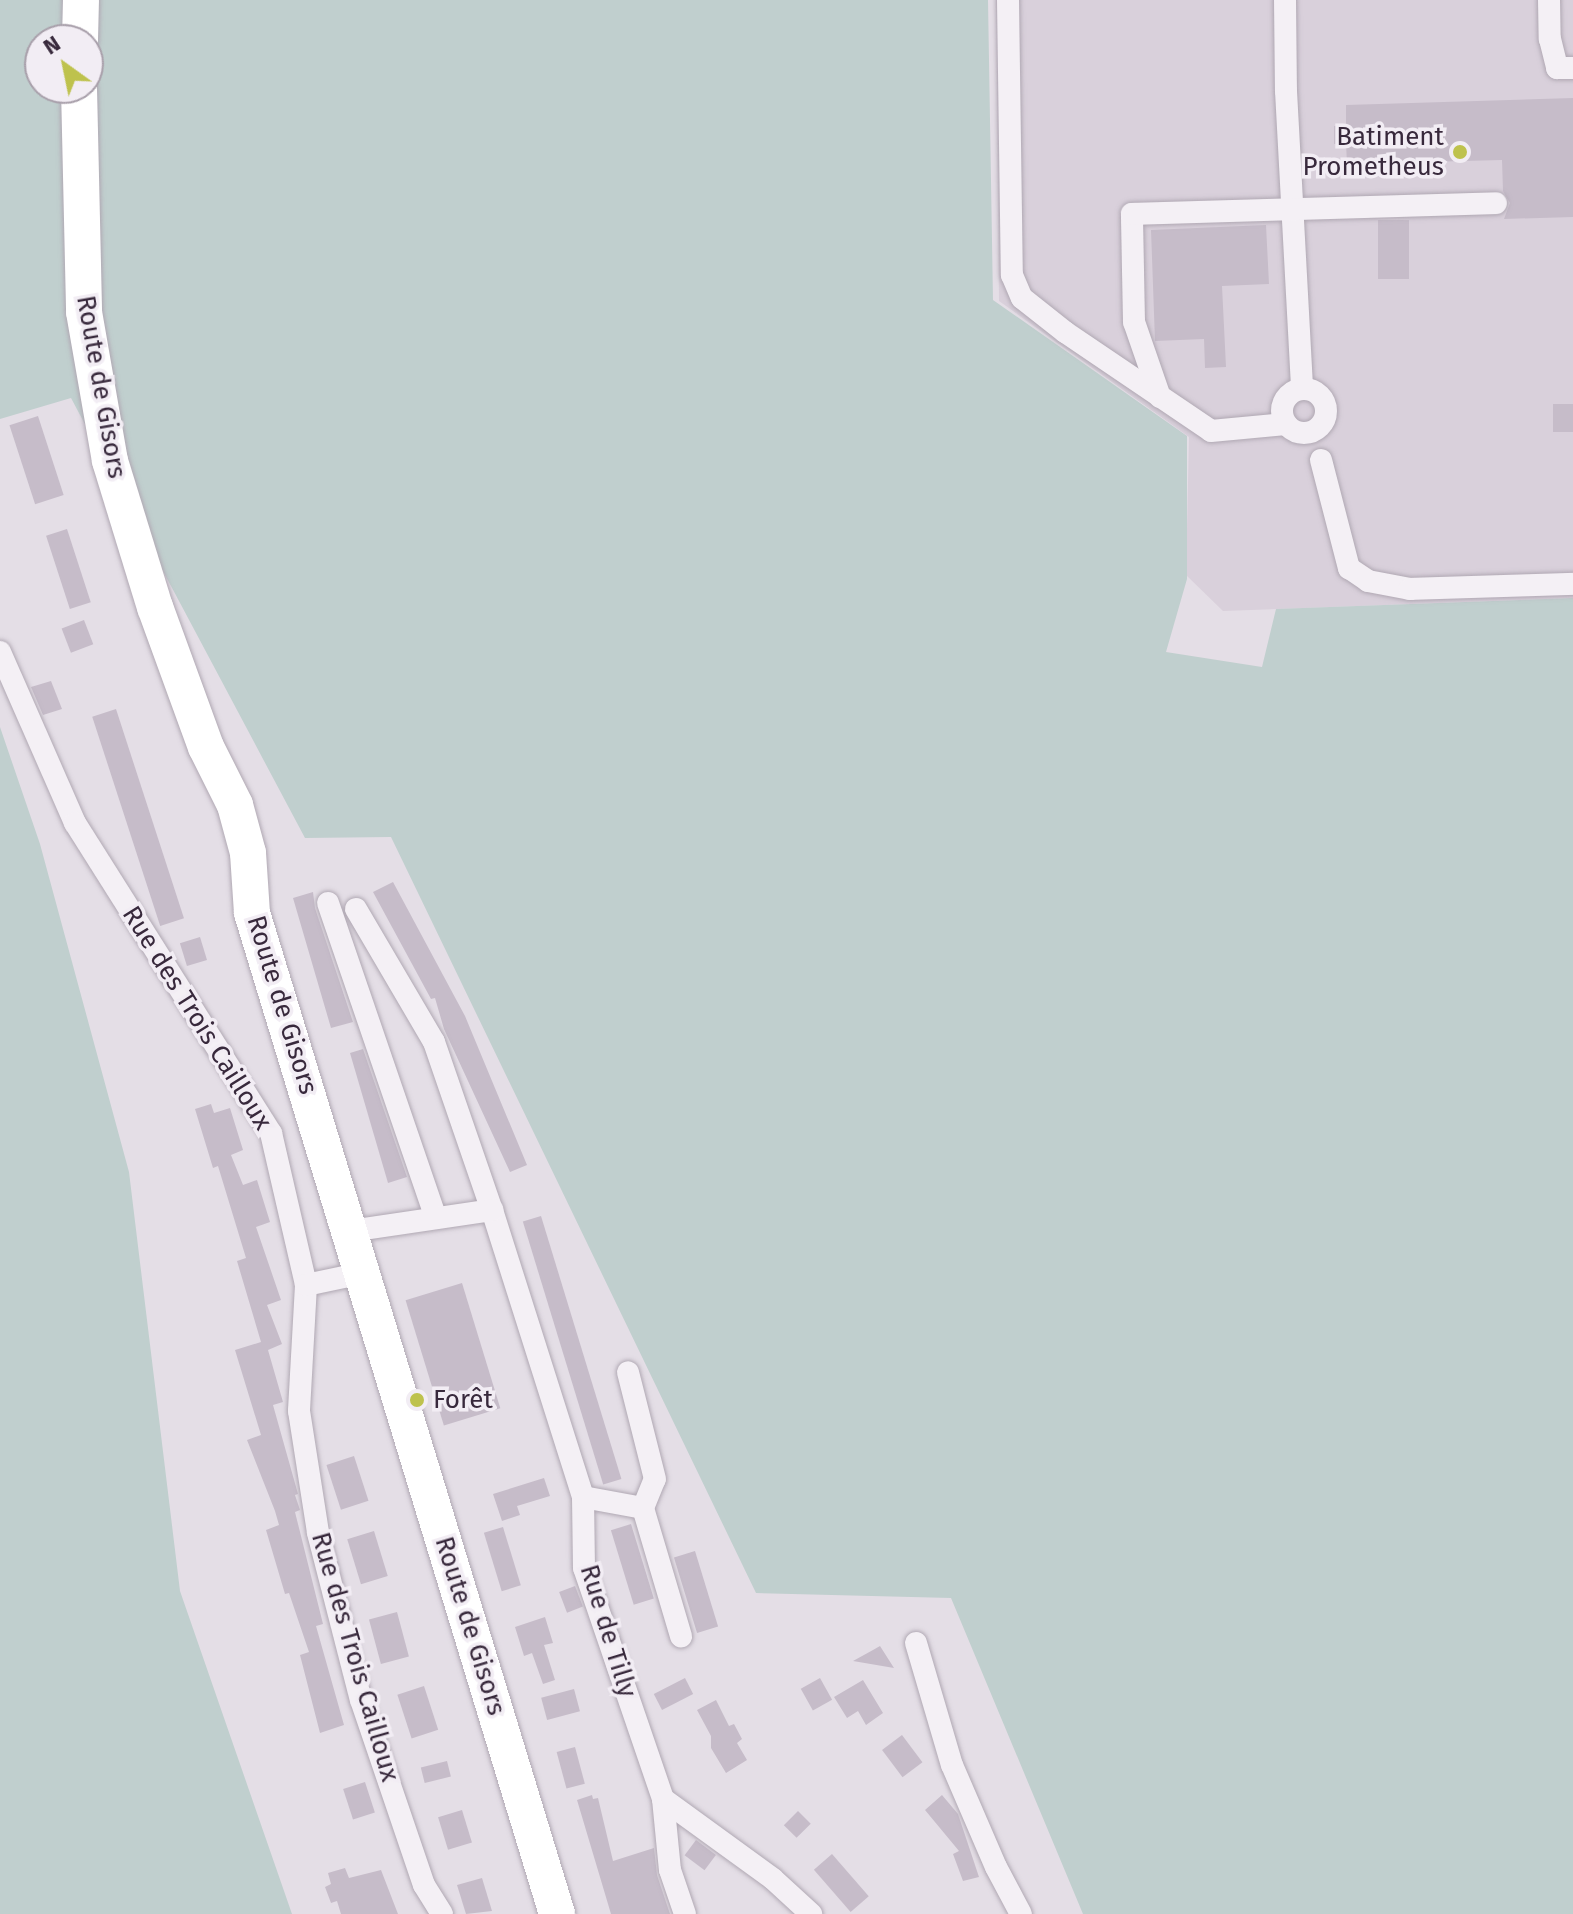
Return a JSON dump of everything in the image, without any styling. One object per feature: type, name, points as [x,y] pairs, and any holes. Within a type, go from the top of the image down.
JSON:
[{"type":"main road","points":[[80,24],[81,0]]},
{"type":"main road","name":"Route de Gisors","points":[[79,104],[84,312],[110,461],[155,607],[206,747],[235,805],[248,853],[252,913],[557,1914]]},
{"type":"street","points":[[1008,0],[1012,275],[1022,298],[1211,431],[1305,427],[1326,415],[1325,403],[1313,391],[1302,389],[1285,400],[1282,413],[1305,427],[1321,460],[1349,568],[1368,581],[1410,589],[1573,584]]},
{"type":"street","points":[[1285,0],[1302,389]]},
{"type":"street","points":[[1549,0],[1550,39],[1557,68],[1573,68]]},
{"type":"street","points":[[1160,397],[1134,322],[1132,214],[1496,203]]},
{"type":"street","name":"Rue des Trois Cailloux","points":[[0,652],[75,823],[271,1133],[306,1285],[299,1411],[318,1533],[361,1700],[424,1885],[442,1914]]},
{"type":"street","points":[[328,903],[436,1218]]},
{"type":"street","name":"Rue de Tilly","points":[[356,909],[434,1042],[492,1210],[583,1497],[584,1568],[663,1799],[670,1870],[685,1914]]},
{"type":"street","points":[[350,1231],[492,1210]]},
{"type":"street","points":[[306,1285],[363,1273]]},
{"type":"street","points":[[628,1372],[655,1479],[643,1508],[681,1636]]},
{"type":"street","points":[[583,1497],[643,1508]]},
{"type":"street","points":[[916,1643],[952,1765],[996,1867],[1021,1914]]},
{"type":"street","points":[[663,1799],[773,1879],[811,1914]]},
{"type":"shaded area","points":[[0,0],[988,0],[993,300],[1187,436],[1187,579],[1166,652],[1262,667],[1276,609],[1573,598],[1573,1914],[1083,1914],[951,1598],[756,1593],[391,837],[305,838],[71,398],[0,419]]},
{"type":"shaded area","points":[[996,0],[1573,0],[1573,598],[1223,611],[1186,575],[1189,437],[999,301]]},
{"type":"shaded area","points":[[0,727],[40,844],[129,1172],[180,1591],[292,1914],[0,1914]]},
{"type":"building","name":"Batiment Prometheus","points":[[1573,98],[1573,217],[1504,219],[1510,203],[1503,191],[1502,160],[1347,164],[1346,143],[1334,144],[1334,126],[1346,126],[1346,105]]},
{"type":"building","points":[[1378,220],[1409,220],[1409,279],[1378,279]]},
{"type":"building","points":[[1266,225],[1269,284],[1222,286],[1226,367],[1205,368],[1204,339],[1155,341],[1151,230]]},
{"type":"building","points":[[1553,404],[1573,404],[1573,432],[1553,432]]},
{"type":"building","points":[[38,416],[64,495],[35,504],[9,425]]},
{"type":"building","points":[[67,529],[91,602],[70,609],[46,536]]},
{"type":"building","points":[[84,620],[93,644],[71,653],[62,629]]},
{"type":"building","points":[[51,681],[62,709],[43,715],[31,687]]},
{"type":"building","points":[[116,709],[184,918],[160,926],[92,717]]},
{"type":"building","points":[[393,882],[465,1016],[527,1165],[510,1172],[444,1029],[435,998],[431,999],[373,892]]},
{"type":"building","points":[[313,892],[315,908],[353,1022],[331,1028],[293,898]]},
{"type":"building","points":[[200,937],[207,960],[187,966],[180,943]]},
{"type":"building","points":[[363,1049],[407,1177],[388,1183],[350,1053]]},
{"type":"building","points":[[211,1104],[214,1113],[230,1108],[243,1150],[231,1155],[243,1185],[257,1180],[270,1222],[256,1227],[281,1300],[267,1305],[282,1344],[268,1350],[283,1402],[273,1405],[298,1494],[295,1495],[300,1510],[295,1512],[323,1624],[316,1626],[344,1725],[320,1733],[300,1655],[309,1652],[289,1593],[285,1594],[266,1530],[279,1525],[247,1440],[261,1435],[235,1350],[261,1342],[237,1261],[246,1258],[218,1166],[213,1168],[195,1109]]},
{"type":"building","points":[[541,1216],[621,1479],[603,1485],[523,1222]]},
{"type":"building","points":[[462,1283],[500,1408],[444,1426],[406,1300]]},
{"type":"building","points":[[354,1456],[369,1501],[341,1510],[326,1465]]},
{"type":"building","points":[[544,1478],[550,1496],[517,1506],[520,1515],[502,1521],[493,1494]]},
{"type":"building","points":[[631,1524],[654,1599],[634,1605],[611,1530]]},
{"type":"building","points":[[503,1527],[521,1585],[502,1591],[484,1533]]},
{"type":"building","points":[[374,1531],[388,1576],[361,1584],[347,1539]]},
{"type":"building","points":[[695,1551],[718,1627],[697,1633],[674,1557]]},
{"type":"building","points":[[575,1586],[583,1607],[567,1613],[559,1592]]},
{"type":"building","points":[[397,1612],[409,1656],[381,1664],[369,1620]]},
{"type":"building","points":[[545,1617],[553,1643],[544,1645],[555,1680],[543,1684],[532,1653],[524,1656],[515,1627]]},
{"type":"building","points":[[880,1646],[894,1668],[853,1661],[873,1650]]},
{"type":"building","points":[[685,1678],[693,1694],[662,1710],[654,1694]]},
{"type":"building","points":[[820,1678],[832,1700],[813,1711],[801,1689]]},
{"type":"building","points":[[863,1680],[883,1713],[866,1725],[858,1711],[847,1718],[834,1697]]},
{"type":"building","points":[[424,1686],[438,1730],[412,1738],[397,1695]]},
{"type":"building","points":[[574,1689],[580,1711],[547,1720],[541,1698]]},
{"type":"building","points":[[716,1700],[729,1726],[734,1724],[742,1739],[737,1743],[747,1760],[726,1773],[711,1748],[711,1736],[697,1710]]},
{"type":"building","points":[[902,1735],[922,1762],[902,1777],[882,1750]]},
{"type":"building","points":[[575,1747],[585,1784],[566,1789],[557,1752]]},
{"type":"building","points":[[447,1761],[451,1777],[425,1783],[421,1768]]},
{"type":"building","points":[[365,1782],[375,1812],[353,1820],[343,1789]]},
{"type":"building","points":[[592,1795],[593,1799],[598,1798],[613,1861],[654,1848],[657,1875],[670,1914],[611,1914],[577,1800]]},
{"type":"building","points":[[942,1795],[958,1814],[979,1877],[963,1881],[953,1854],[959,1851],[925,1810]]},
{"type":"building","points":[[462,1810],[472,1843],[448,1850],[438,1817]]},
{"type":"building","points":[[798,1811],[811,1824],[797,1838],[784,1825]]},
{"type":"building","points":[[696,1840],[716,1855],[705,1870],[685,1855]]},
{"type":"building","points":[[832,1854],[869,1896],[851,1912],[814,1870]]},
{"type":"building","points":[[345,1868],[349,1878],[381,1870],[398,1914],[341,1914],[337,1901],[331,1903],[325,1887],[331,1884],[328,1873]]},
{"type":"building","points":[[482,1878],[492,1911],[466,1914],[457,1885]]},
{"type":"place","name":"Batiment Prometheus","points":[[1460,152]]},
{"type":"place","name":"Forêt","points":[[417,1400]]}]
